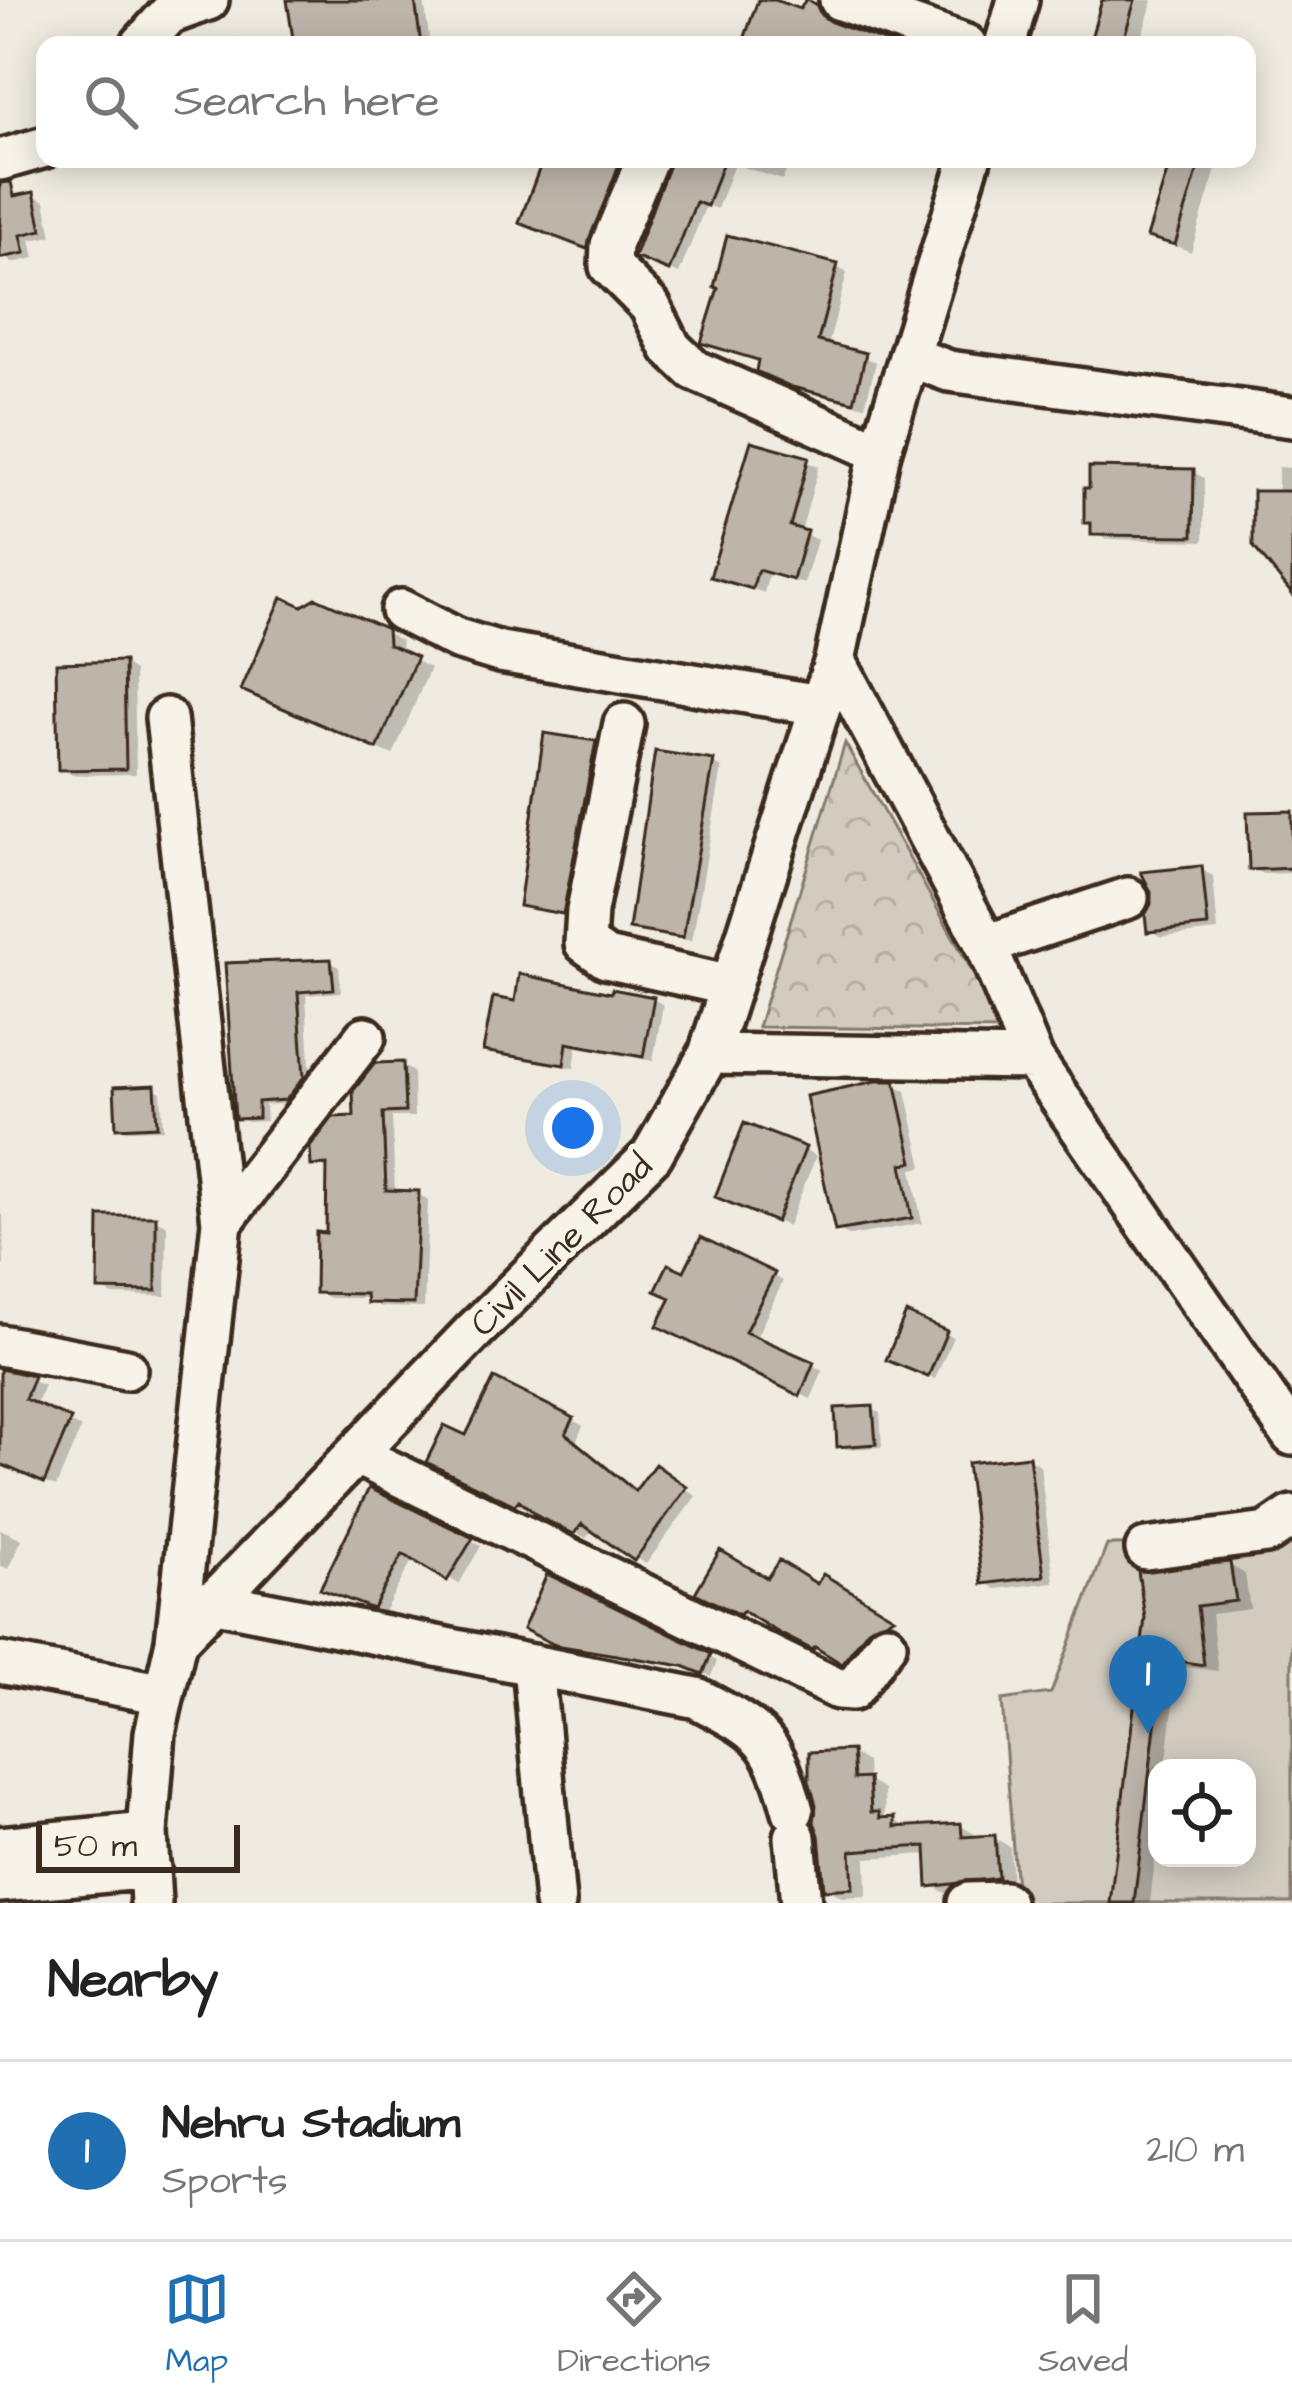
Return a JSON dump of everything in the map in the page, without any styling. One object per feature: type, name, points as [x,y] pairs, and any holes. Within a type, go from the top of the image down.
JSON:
[{"type":"street","points":[[149,36],[169,14],[208,0]]},
{"type":"street","points":[[840,0],[941,36]]},
{"type":"street","points":[[1007,36],[1018,0]]},
{"type":"street","points":[[0,160],[36,150]]},
{"type":"street","points":[[643,168],[611,245],[610,266],[650,306],[679,358],[694,370],[880,452]]},
{"type":"street","name":"Civil Line Road","points":[[149,1868],[155,1732],[176,1641],[475,1330],[652,1155],[709,1054],[835,660],[880,452],[967,168]]},
{"type":"street","points":[[911,356],[949,370],[1292,417]]},
{"type":"street","points":[[401,610],[457,639],[500,652],[820,705]]},
{"type":"street","points":[[835,660],[986,945],[1034,1059],[1292,1435]]},
{"type":"street","points":[[166,718],[222,1222],[176,1641]]},
{"type":"street","points":[[624,724],[587,910],[585,943],[605,958],[730,986]]},
{"type":"street","points":[[986,945],[1128,898]]},
{"type":"street","points":[[222,1222],[365,1036]]},
{"type":"street","points":[[709,1054],[1034,1059]]},
{"type":"street","points":[[0,1345],[127,1369]]},
{"type":"street","points":[[357,1456],[838,1689],[852,1690],[860,1683],[886,1644]]},
{"type":"street","points":[[1146,1549],[1267,1533],[1292,1516]]},
{"type":"street","points":[[211,1601],[697,1698],[738,1719],[763,1737],[778,1760],[794,1824],[800,1903]]},
{"type":"street","points":[[0,1663],[164,1694]]},
{"type":"street","points":[[533,1665],[555,1903]]},
{"type":"street","points":[[0,1846],[149,1868]]},
{"type":"street","points":[[0,1882],[149,1868]]},
{"type":"street","points":[[968,1903],[1004,1902]]},
{"type":"green space","points":[[845,743],[1005,1030],[758,1027]]},
{"type":"green space","points":[[1292,1544],[1292,1903],[1017,1903],[1002,1700],[1051,1693],[1107,1545]]},
{"type":"building","points":[[287,0],[415,0],[420,36],[293,36]]},
{"type":"building","points":[[758,0],[800,9],[806,0],[816,4],[831,22],[870,36],[745,36]]},
{"type":"building","points":[[1102,0],[1135,0],[1125,36],[1092,36]]},
{"type":"building","points":[[540,168],[618,168],[587,249],[519,223]]},
{"type":"building","points":[[668,168],[721,168],[707,206],[696,202],[669,271],[634,257]]},
{"type":"building","points":[[1168,168],[1198,168],[1175,245],[1147,237]]},
{"type":"building","points":[[11,182],[14,196],[34,192],[42,230],[21,235],[25,253],[0,258],[0,183]]},
{"type":"building","points":[[727,235],[838,264],[818,341],[866,353],[854,402],[792,387],[756,371],[758,360],[701,343],[718,288],[714,287]]},
{"type":"building","points":[[751,441],[809,457],[790,526],[807,531],[793,580],[758,570],[752,589],[710,577]]},
{"type":"building","points":[[1089,467],[1194,469],[1193,536],[1091,535],[1091,523],[1084,523]]},
{"type":"building","points":[[1253,491],[1292,491],[1292,594],[1253,546]]},
{"type":"building","points":[[282,597],[302,606],[316,598],[387,629],[388,644],[417,657],[377,749],[241,690]]},
{"type":"building","points":[[124,661],[126,769],[58,770],[56,663]]},
{"type":"building","points":[[544,733],[596,741],[563,914],[519,906]]},
{"type":"building","points":[[655,751],[714,760],[683,938],[629,929]]},
{"type":"building","points":[[1292,811],[1292,868],[1249,870],[1247,812]]},
{"type":"building","points":[[1202,866],[1208,926],[1147,932],[1145,915],[1151,892],[1141,872]]},
{"type":"building","points":[[331,959],[334,989],[298,992],[304,1077],[286,1100],[258,1102],[258,1118],[235,1119],[225,963]]},
{"type":"building","points":[[519,974],[654,997],[643,1057],[567,1043],[564,1065],[483,1051],[493,997],[515,1001]]},
{"type":"building","points":[[403,1062],[405,1112],[383,1113],[386,1190],[419,1191],[414,1304],[367,1303],[366,1294],[315,1293],[316,1232],[326,1233],[327,1165],[311,1166],[310,1147],[333,1117],[354,1116],[353,1091],[375,1063]]},
{"type":"building","points":[[895,1081],[913,1162],[902,1164],[912,1218],[835,1231],[806,1096]]},
{"type":"building","points":[[155,1085],[157,1126],[116,1128],[114,1087]]},
{"type":"building","points":[[744,1123],[806,1147],[776,1222],[715,1197]]},
{"type":"building","points":[[99,1216],[156,1216],[156,1291],[98,1290]]},
{"type":"building","points":[[701,1237],[775,1273],[745,1332],[814,1362],[800,1396],[657,1326],[671,1298],[655,1291],[668,1264],[684,1271]]},
{"type":"building","points":[[906,1313],[947,1331],[928,1377],[886,1360]]},
{"type":"building","points":[[0,1369],[34,1376],[25,1399],[71,1419],[44,1483],[0,1464]]},
{"type":"building","points":[[494,1378],[574,1418],[566,1434],[635,1491],[655,1464],[687,1487],[634,1561],[582,1524],[574,1534],[539,1517],[519,1500],[515,1505],[426,1462],[444,1425],[466,1435]]},
{"type":"building","points":[[873,1406],[876,1444],[837,1447],[835,1408]]},
{"type":"building","points":[[1029,1456],[1044,1576],[982,1584],[967,1463]]},
{"type":"building","points":[[369,1488],[473,1538],[447,1581],[403,1554],[373,1609],[320,1589]]},
{"type":"building","points":[[720,1550],[767,1578],[779,1560],[817,1584],[823,1574],[894,1617],[868,1629],[842,1664],[743,1611],[740,1615],[695,1593]]},
{"type":"building","points":[[1230,1562],[1236,1601],[1197,1606],[1204,1665],[1163,1659],[1134,1903],[1110,1903],[1145,1618],[1138,1571]]},
{"type":"building","points":[[547,1574],[711,1654],[703,1674],[683,1666],[555,1645],[523,1629]]},
{"type":"building","points":[[852,1750],[854,1779],[869,1778],[871,1812],[879,1812],[880,1818],[895,1817],[895,1827],[961,1823],[962,1837],[995,1835],[998,1878],[928,1887],[926,1846],[878,1849],[851,1851],[853,1888],[824,1890],[809,1752]]},
{"type":"place","name":"Nehru Stadium","points":[[1148,1734]]}]
